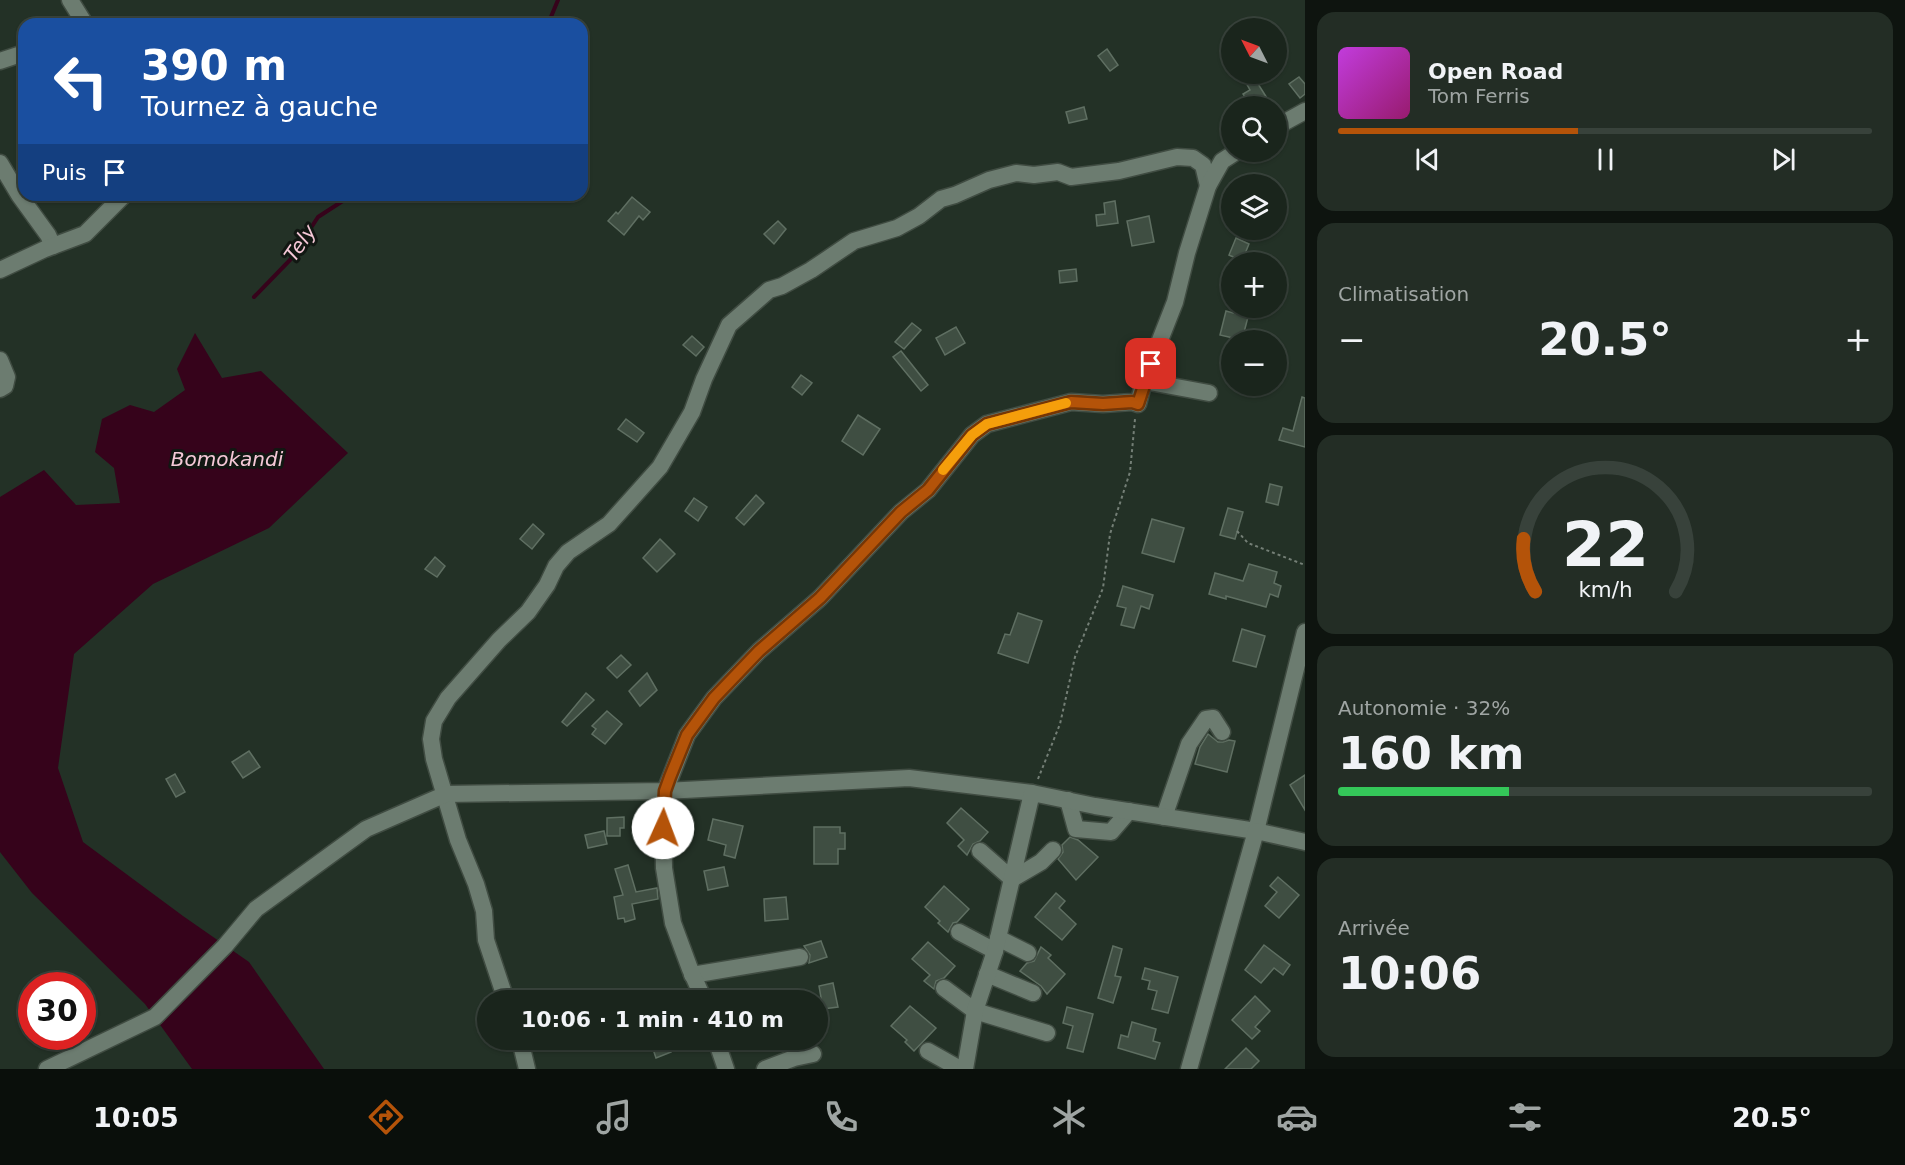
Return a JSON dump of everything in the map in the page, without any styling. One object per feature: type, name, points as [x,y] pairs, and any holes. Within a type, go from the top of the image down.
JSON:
[{"type":"street","points":[[70,0],[81,18]]},
{"type":"street","points":[[0,61],[18,55]]},
{"type":"street","points":[[1287,121],[1305,111]]},
{"type":"street","points":[[503,990],[486,940],[484,911],[458,840],[434,759],[431,740],[434,721],[448,698],[499,640],[528,612],[547,585],[556,566],[568,552],[609,524],[660,467],[692,412],[704,379],[729,325],[769,290],[782,286],[827,261],[854,241],[897,228],[941,199],[989,180],[1016,173],[1034,175],[1058,172],[1071,177],[1119,171],[1177,157],[1193,158],[1203,165],[1208,186]]},
{"type":"street","points":[[699,990],[673,923],[664,868],[665,791],[687,735],[714,698],[759,651],[820,598],[901,512],[928,490],[972,435],[987,424],[1071,402],[1103,404],[1132,402],[1138,404],[1144,381],[1175,302],[1187,253],[1208,186],[1221,162]]},
{"type":"street","points":[[0,163],[18,193]]},
{"type":"street","points":[[23,201],[48,235],[53,246]]},
{"type":"street","points":[[0,270],[85,234],[118,201]]},
{"type":"street","points":[[0,360],[7,377],[5,386],[0,389]]},
{"type":"street","points":[[1144,381],[1209,393]]},
{"type":"street","points":[[1189,1069],[1256,831],[1305,632]]},
{"type":"street","points":[[1164,817],[1189,744],[1206,719],[1213,718],[1222,732]]},
{"type":"street","points":[[47,1069],[155,1017],[225,946],[256,909],[366,829],[446,794],[665,791],[909,778],[1032,794],[1256,831],[1305,843]]},
{"type":"street","points":[[965,1069],[975,1011],[996,945],[1032,794]]},
{"type":"street","points":[[1068,800],[1076,829],[1111,832],[1129,811]]},
{"type":"street","points":[[1012,879],[1041,862],[1053,850]]},
{"type":"street","points":[[980,851],[1012,879]]},
{"type":"street","points":[[959,932],[1028,953]]},
{"type":"street","points":[[692,975],[800,957]]},
{"type":"street","points":[[987,974],[1033,993]]},
{"type":"street","points":[[944,988],[975,1011],[1047,1033]]},
{"type":"street","points":[[522,1050],[527,1069]]},
{"type":"street","points":[[719,1050],[726,1069]]},
{"type":"street","points":[[928,1050],[960,1069]]},
{"type":"street","points":[[765,1069],[794,1058],[813,1054]]},
{"type":"path","points":[[1032,794],[1060,724],[1075,657],[1103,588],[1110,534],[1130,472],[1138,404]]},
{"type":"path","points":[[1237,531],[1248,543],[1305,565]]},
{"type":"water","name":"Bomokandi","points":[[195,333],[222,378],[261,371],[348,453],[269,528],[153,584],[74,654],[58,768],[83,842],[249,962],[324,1069],[192,1069],[145,1004],[32,893],[0,852],[0,497],[44,470],[76,505],[120,503],[114,468],[95,452],[102,419],[130,405],[154,412],[185,390],[177,369]]},
{"type":"building","points":[[1107,49],[1118,65],[1110,71],[1098,56]]},
{"type":"building","points":[[1299,77],[1305,84],[1305,94],[1300,98],[1289,84]]},
{"type":"building","points":[[1247,84],[1258,84],[1266,96],[1244,96],[1243,94],[1250,90]]},
{"type":"building","points":[[1084,107],[1087,119],[1069,123],[1066,112]]},
{"type":"building","points":[[632,197],[650,212],[643,220],[639,216],[624,235],[608,221],[616,212],[618,214]]},
{"type":"building","points":[[1115,201],[1118,223],[1097,226],[1096,215],[1105,214],[1104,203]]},
{"type":"building","points":[[1149,216],[1154,242],[1132,246],[1127,221]]},
{"type":"building","points":[[778,221],[786,229],[774,244],[764,234]]},
{"type":"building","points":[[1235,240],[1249,244],[1246,252],[1230,252]]},
{"type":"building","points":[[1076,269],[1077,281],[1060,283],[1059,271]]},
{"type":"building","points":[[1224,318],[1248,318],[1245,330],[1221,330]]},
{"type":"building","points":[[912,323],[921,330],[904,349],[895,342]]},
{"type":"building","points":[[956,327],[965,343],[945,355],[936,338]]},
{"type":"building","points":[[692,336],[704,347],[696,356],[683,345]]},
{"type":"building","points":[[901,351],[928,385],[921,391],[893,357]]},
{"type":"building","points":[[801,375],[812,383],[802,395],[792,387]]},
{"type":"building","points":[[1302,397],[1305,398],[1305,447],[1279,440],[1283,428],[1293,431]]},
{"type":"building","points":[[858,415],[880,429],[863,455],[842,441]]},
{"type":"building","points":[[626,419],[644,433],[637,442],[618,429]]},
{"type":"building","points":[[1270,484],[1282,487],[1278,505],[1266,502]]},
{"type":"building","points":[[756,495],[764,503],[744,525],[736,518]]},
{"type":"building","points":[[694,498],[707,507],[698,521],[685,511]]},
{"type":"building","points":[[1228,508],[1243,512],[1235,539],[1220,535]]},
{"type":"building","points":[[1152,519],[1184,528],[1174,562],[1142,553]]},
{"type":"building","points":[[533,524],[544,534],[532,549],[520,539]]},
{"type":"building","points":[[660,539],[675,554],[657,572],[643,558]]},
{"type":"building","points":[[435,557],[445,566],[437,577],[425,569]]},
{"type":"building","points":[[1249,564],[1277,572],[1274,583],[1281,586],[1278,597],[1270,594],[1266,607],[1226,596],[1226,599],[1209,594],[1215,573],[1243,581]]},
{"type":"building","points":[[1123,586],[1153,595],[1149,609],[1141,606],[1134,628],[1121,625],[1126,608],[1117,606]]},
{"type":"building","points":[[1018,613],[1042,621],[1028,663],[998,653],[1005,634],[1010,635]]},
{"type":"building","points":[[1242,629],[1265,636],[1256,667],[1233,661]]},
{"type":"building","points":[[621,655],[631,665],[617,678],[607,668]]},
{"type":"building","points":[[647,673],[657,690],[640,706],[629,691]]},
{"type":"building","points":[[586,693],[594,700],[567,726],[562,722]]},
{"type":"building","points":[[607,711],[622,724],[605,744],[592,734],[596,729],[592,726]]},
{"type":"building","points":[[1208,734],[1218,742],[1235,741],[1227,772],[1195,764],[1200,747]]},
{"type":"building","points":[[249,751],[260,767],[243,778],[232,762]]},
{"type":"building","points":[[175,774],[185,792],[176,797],[166,779]]},
{"type":"building","points":[[1305,775],[1305,810],[1290,785]]},
{"type":"building","points":[[961,808],[988,832],[980,841],[973,844],[967,855],[958,846],[964,840],[947,823]]},
{"type":"building","points":[[624,817],[624,828],[620,828],[620,836],[607,836],[607,818]]},
{"type":"building","points":[[713,819],[743,826],[735,858],[724,855],[726,845],[708,840]]},
{"type":"building","points":[[814,827],[840,827],[840,833],[845,833],[845,849],[838,849],[838,864],[814,864]]},
{"type":"building","points":[[604,831],[607,844],[588,848],[585,835]]},
{"type":"building","points":[[1070,837],[1078,840],[1098,857],[1076,880],[1058,859],[1063,852],[1062,845]]},
{"type":"building","points":[[628,865],[636,892],[657,888],[658,899],[632,904],[635,919],[625,922],[624,918],[618,919],[614,897],[623,895],[615,869]]},
{"type":"building","points":[[724,867],[728,886],[708,890],[704,871]]},
{"type":"building","points":[[1278,877],[1299,895],[1279,918],[1265,906],[1277,892],[1270,886]]},
{"type":"building","points":[[944,886],[969,909],[957,922],[953,923],[948,932],[925,907]]},
{"type":"building","points":[[1056,893],[1065,901],[1059,908],[1076,924],[1062,940],[1035,917]]},
{"type":"building","points":[[786,897],[788,919],[765,921],[764,899]]},
{"type":"building","points":[[821,941],[827,957],[809,963],[810,955],[804,946]]},
{"type":"building","points":[[928,942],[955,966],[944,978],[936,981],[934,989],[924,981],[930,975],[912,959]]},
{"type":"building","points":[[1264,945],[1290,965],[1283,975],[1274,968],[1261,983],[1245,970]]},
{"type":"building","points":[[1113,946],[1122,949],[1115,976],[1121,977],[1113,1003],[1098,998]]},
{"type":"building","points":[[1041,947],[1051,955],[1048,958],[1065,974],[1047,994],[1041,986],[1020,971],[1027,963],[1034,961]]},
{"type":"building","points":[[1145,968],[1178,977],[1168,1013],[1152,1009],[1157,991],[1148,989],[1150,981],[1142,979]]},
{"type":"building","points":[[833,983],[838,1007],[828,1008],[828,990],[820,990],[819,986]]},
{"type":"building","points":[[1255,996],[1270,1011],[1255,1027],[1260,1031],[1252,1039],[1232,1020]]},
{"type":"building","points":[[910,1006],[936,1028],[914,1051],[905,1042],[907,1040],[891,1026]]},
{"type":"building","points":[[1067,1007],[1093,1014],[1083,1052],[1067,1048],[1073,1026],[1063,1023]]},
{"type":"building","points":[[1132,1022],[1156,1029],[1153,1041],[1160,1043],[1155,1059],[1118,1048],[1121,1035],[1128,1037]]},
{"type":"building","points":[[1246,1048],[1259,1061],[1251,1069],[1225,1069]]},
{"type":"building","points":[[653,1050],[670,1050],[671,1052],[656,1058]]},
{"type":"waterway","name":"Tely","points":[[550,18],[558,0]]},
{"type":"waterway","name":"Tely","points":[[254,297],[290,260],[318,217],[343,201]]},
{"type":"slow traffic","points":[[943,470],[972,435],[987,424],[1066,403]]},
{"type":"route","points":[[663,828],[665,791],[670,777],[687,735],[714,698],[759,651],[820,598],[901,512],[928,490],[972,435],[987,424],[1071,402],[1103,404],[1132,402],[1138,404],[1151,364]]}]
